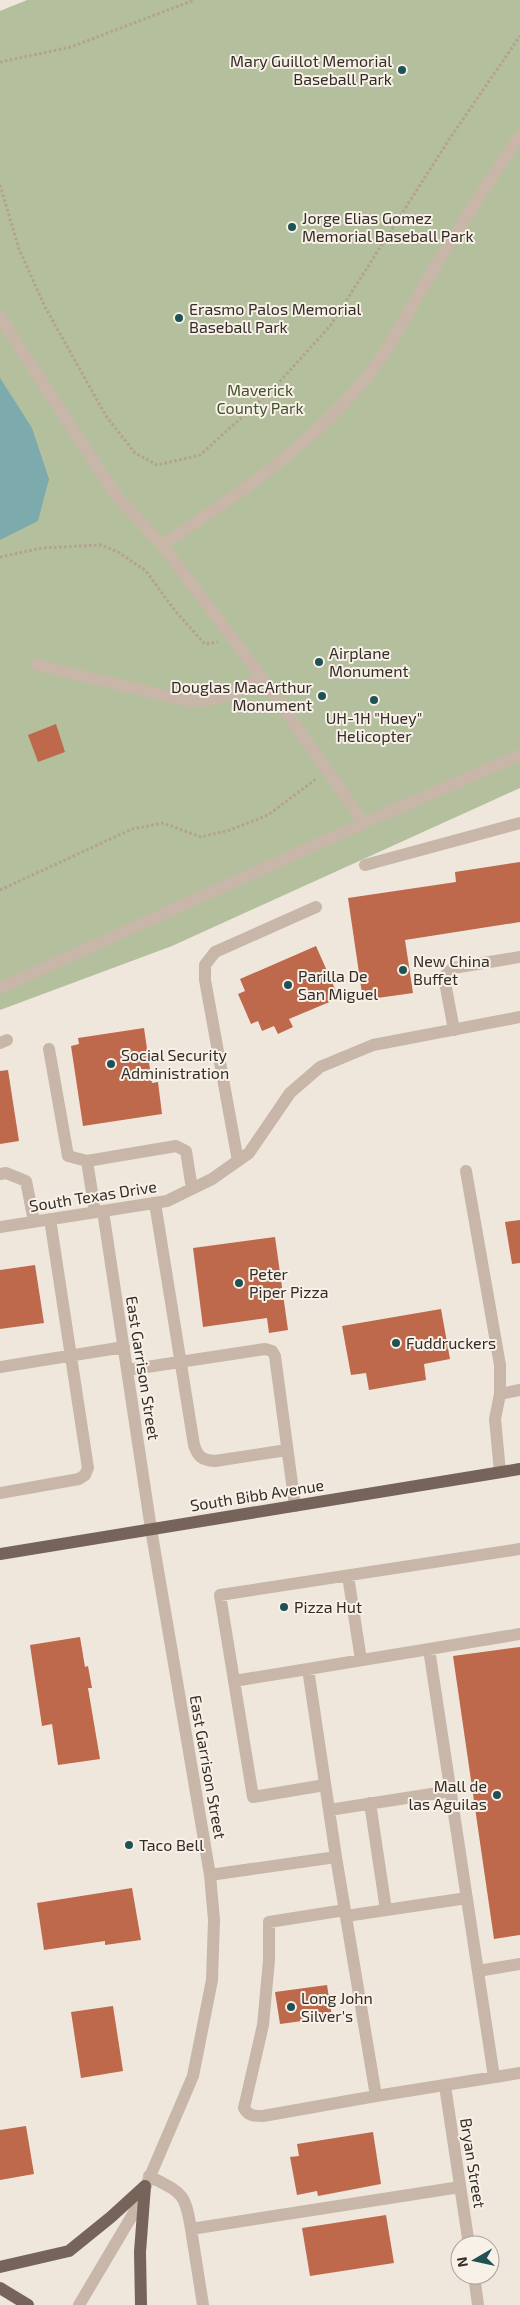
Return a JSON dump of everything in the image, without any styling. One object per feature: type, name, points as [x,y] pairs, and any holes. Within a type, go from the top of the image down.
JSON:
[{"type":"main road","name":"South Bibb Avenue","points":[[0,1554],[520,1469]]},
{"type":"main road","points":[[0,2266],[68,2251],[111,2217],[147,2181]]},
{"type":"main road","points":[[141,2305],[140,2252],[147,2181]]},
{"type":"main road","points":[[0,2288],[28,2305]]},
{"type":"street","points":[[162,545],[260,479],[316,432],[362,383],[394,336],[430,276],[520,136]]},
{"type":"street","points":[[0,317],[115,494],[162,545],[261,676],[364,822]]},
{"type":"street","points":[[37,665],[188,701],[204,701],[226,696],[252,684],[261,676]]},
{"type":"street","points":[[0,988],[364,822],[520,755]]},
{"type":"street","points":[[365,865],[520,823]]},
{"type":"street","points":[[238,1161],[204,980],[205,964],[215,952],[316,907]]},
{"type":"street","points":[[454,1030],[444,977],[453,968],[520,957]]},
{"type":"street","name":"South Texas Drive","points":[[0,1227],[167,1201],[212,1179],[249,1153],[290,1094],[320,1067],[373,1045],[520,1017]]},
{"type":"street","points":[[49,1050],[68,1156],[87,1162],[176,1146],[186,1151],[192,1188]]},
{"type":"street","name":"East Garrison Street","points":[[79,2305],[136,2209],[194,2076],[212,1980],[214,1920],[210,1875],[151,1529],[124,1347],[99,1211],[87,1162]]},
{"type":"street","points":[[466,1171],[500,1365],[500,1394],[495,1419],[500,1472]]},
{"type":"street","points":[[0,1174],[6,1173],[26,1181],[34,1221]]},
{"type":"street","points":[[154,1203],[179,1362],[194,1445],[198,1456],[205,1460],[215,1461],[287,1450]]},
{"type":"street","points":[[0,1492],[79,1479],[85,1475],[88,1468],[50,1219]]},
{"type":"street","points":[[0,1367],[124,1347]]},
{"type":"street","points":[[127,1370],[265,1349],[272,1351],[275,1356],[296,1506]]},
{"type":"street","points":[[500,1394],[520,1390]]},
{"type":"street","points":[[326,1785],[252,1797],[220,1595],[520,1549]]},
{"type":"street","points":[[348,1576],[361,1660]]},
{"type":"street","points":[[234,1680],[520,1634]]},
{"type":"street","points":[[429,1649],[494,2077]]},
{"type":"street","points":[[308,1669],[336,1858],[376,2096]]},
{"type":"street","points":[[329,1810],[451,1791]]},
{"type":"street","points":[[370,1804],[386,1910]]},
{"type":"street","points":[[210,1875],[336,1858]]},
{"type":"street","points":[[467,1898],[386,1910],[269,1922],[270,1960],[263,2025],[244,2108],[246,2113],[252,2116],[263,2116],[520,2073]]},
{"type":"street","points":[[478,1971],[520,1964]]},
{"type":"street","name":"Bryan Street","points":[[445,2086],[467,2235]]},
{"type":"street","points":[[147,2181],[179,2192],[187,2205],[203,2305]]},
{"type":"street","points":[[191,2229],[460,2187]]},
{"type":"street","points":[[475,2285],[478,2305]]},
{"type":"path","points":[[0,62],[71,47],[194,0]]},
{"type":"path","points":[[0,185],[19,248],[45,307],[106,416],[135,453],[158,465],[200,454],[273,389],[330,326],[450,138],[520,36]]},
{"type":"path","points":[[0,557],[42,548],[101,544],[118,552],[146,571],[176,612],[205,644],[213,643]]},
{"type":"path","points":[[0,890],[132,830],[163,823],[201,837],[230,830],[268,815],[316,779]]},
{"type":"green space","name":"Maverick County Park","points":[[27,0],[520,0],[520,788],[172,946],[0,1010],[0,11]]},
{"type":"water","points":[[0,378],[32,428],[49,479],[38,521],[0,540]]},
{"type":"building","points":[[56,724],[65,752],[38,762],[28,735]]},
{"type":"building","points":[[520,862],[520,922],[405,940],[413,993],[363,1000],[348,898],[456,882],[455,872]]},
{"type":"building","name":"Parilla De San Miguel","points":[[316,946],[339,998],[289,1019],[293,1027],[278,1034],[274,1026],[262,1031],[258,1021],[251,1024],[238,994],[245,991],[240,979]]},
{"type":"building","name":"Social Security Administration","points":[[144,1028],[152,1083],[158,1082],[162,1114],[83,1126],[71,1046],[79,1044],[78,1038]]},
{"type":"building","points":[[8,1070],[19,1141],[0,1144],[0,1071]]},
{"type":"building","points":[[520,1220],[520,1263],[512,1264],[505,1222]]},
{"type":"building","name":"Peter Piper Pizza","points":[[275,1237],[288,1330],[269,1333],[267,1318],[203,1327],[193,1248]]},
{"type":"building","points":[[35,1265],[44,1323],[0,1329],[0,1270]]},
{"type":"building","name":"Fuddruckers","points":[[441,1309],[450,1359],[424,1364],[426,1380],[369,1390],[366,1373],[351,1375],[342,1326]]},
{"type":"building","points":[[80,1637],[85,1667],[88,1666],[92,1688],[88,1688],[100,1759],[58,1765],[52,1724],[42,1726],[30,1645]]},
{"type":"building","name":"Mall de las Aguilas","points":[[520,1647],[520,1935],[494,1939],[453,1656]]},
{"type":"building","points":[[132,1888],[141,1940],[105,1945],[105,1941],[44,1950],[37,1903]]},
{"type":"building","points":[[327,1985],[332,2017],[280,2024],[275,1992]]},
{"type":"building","points":[[113,2006],[123,2071],[81,2078],[71,2012]]},
{"type":"building","points":[[26,2126],[34,2174],[0,2180],[0,2130]]},
{"type":"building","points":[[373,2132],[381,2184],[318,2196],[317,2191],[297,2195],[290,2157],[299,2156],[297,2144]]},
{"type":"building","points":[[386,2215],[394,2263],[310,2276],[302,2228]]},
{"type":"place","name":"Mary Guillot Memorial Baseball Park","points":[[402,70]]},
{"type":"place","name":"Jorge Elias Gomez Memorial Baseball Park","points":[[292,227]]},
{"type":"place","name":"Erasmo Palos Memorial Baseball Park","points":[[179,318]]},
{"type":"place","name":"Airplane Monument","points":[[319,662]]},
{"type":"place","name":"Douglas MacArthur Monument","points":[[322,696]]},
{"type":"place","name":"UH-1H \"Huey\" Helicopter","points":[[374,700]]},
{"type":"place","name":"New China Buffet","points":[[403,970]]},
{"type":"place","name":"Parilla De San Miguel","points":[[288,985]]},
{"type":"place","name":"Social Security Administration","points":[[111,1064]]},
{"type":"place","name":"Peter Piper Pizza","points":[[239,1283]]},
{"type":"place","name":"Fuddruckers","points":[[396,1343]]},
{"type":"place","name":"Pizza Hut","points":[[284,1607]]},
{"type":"place","name":"Mall de las Aguilas","points":[[497,1795]]},
{"type":"place","name":"Taco Bell","points":[[129,1845]]},
{"type":"place","name":"Long John Silver's","points":[[291,2007]]}]
